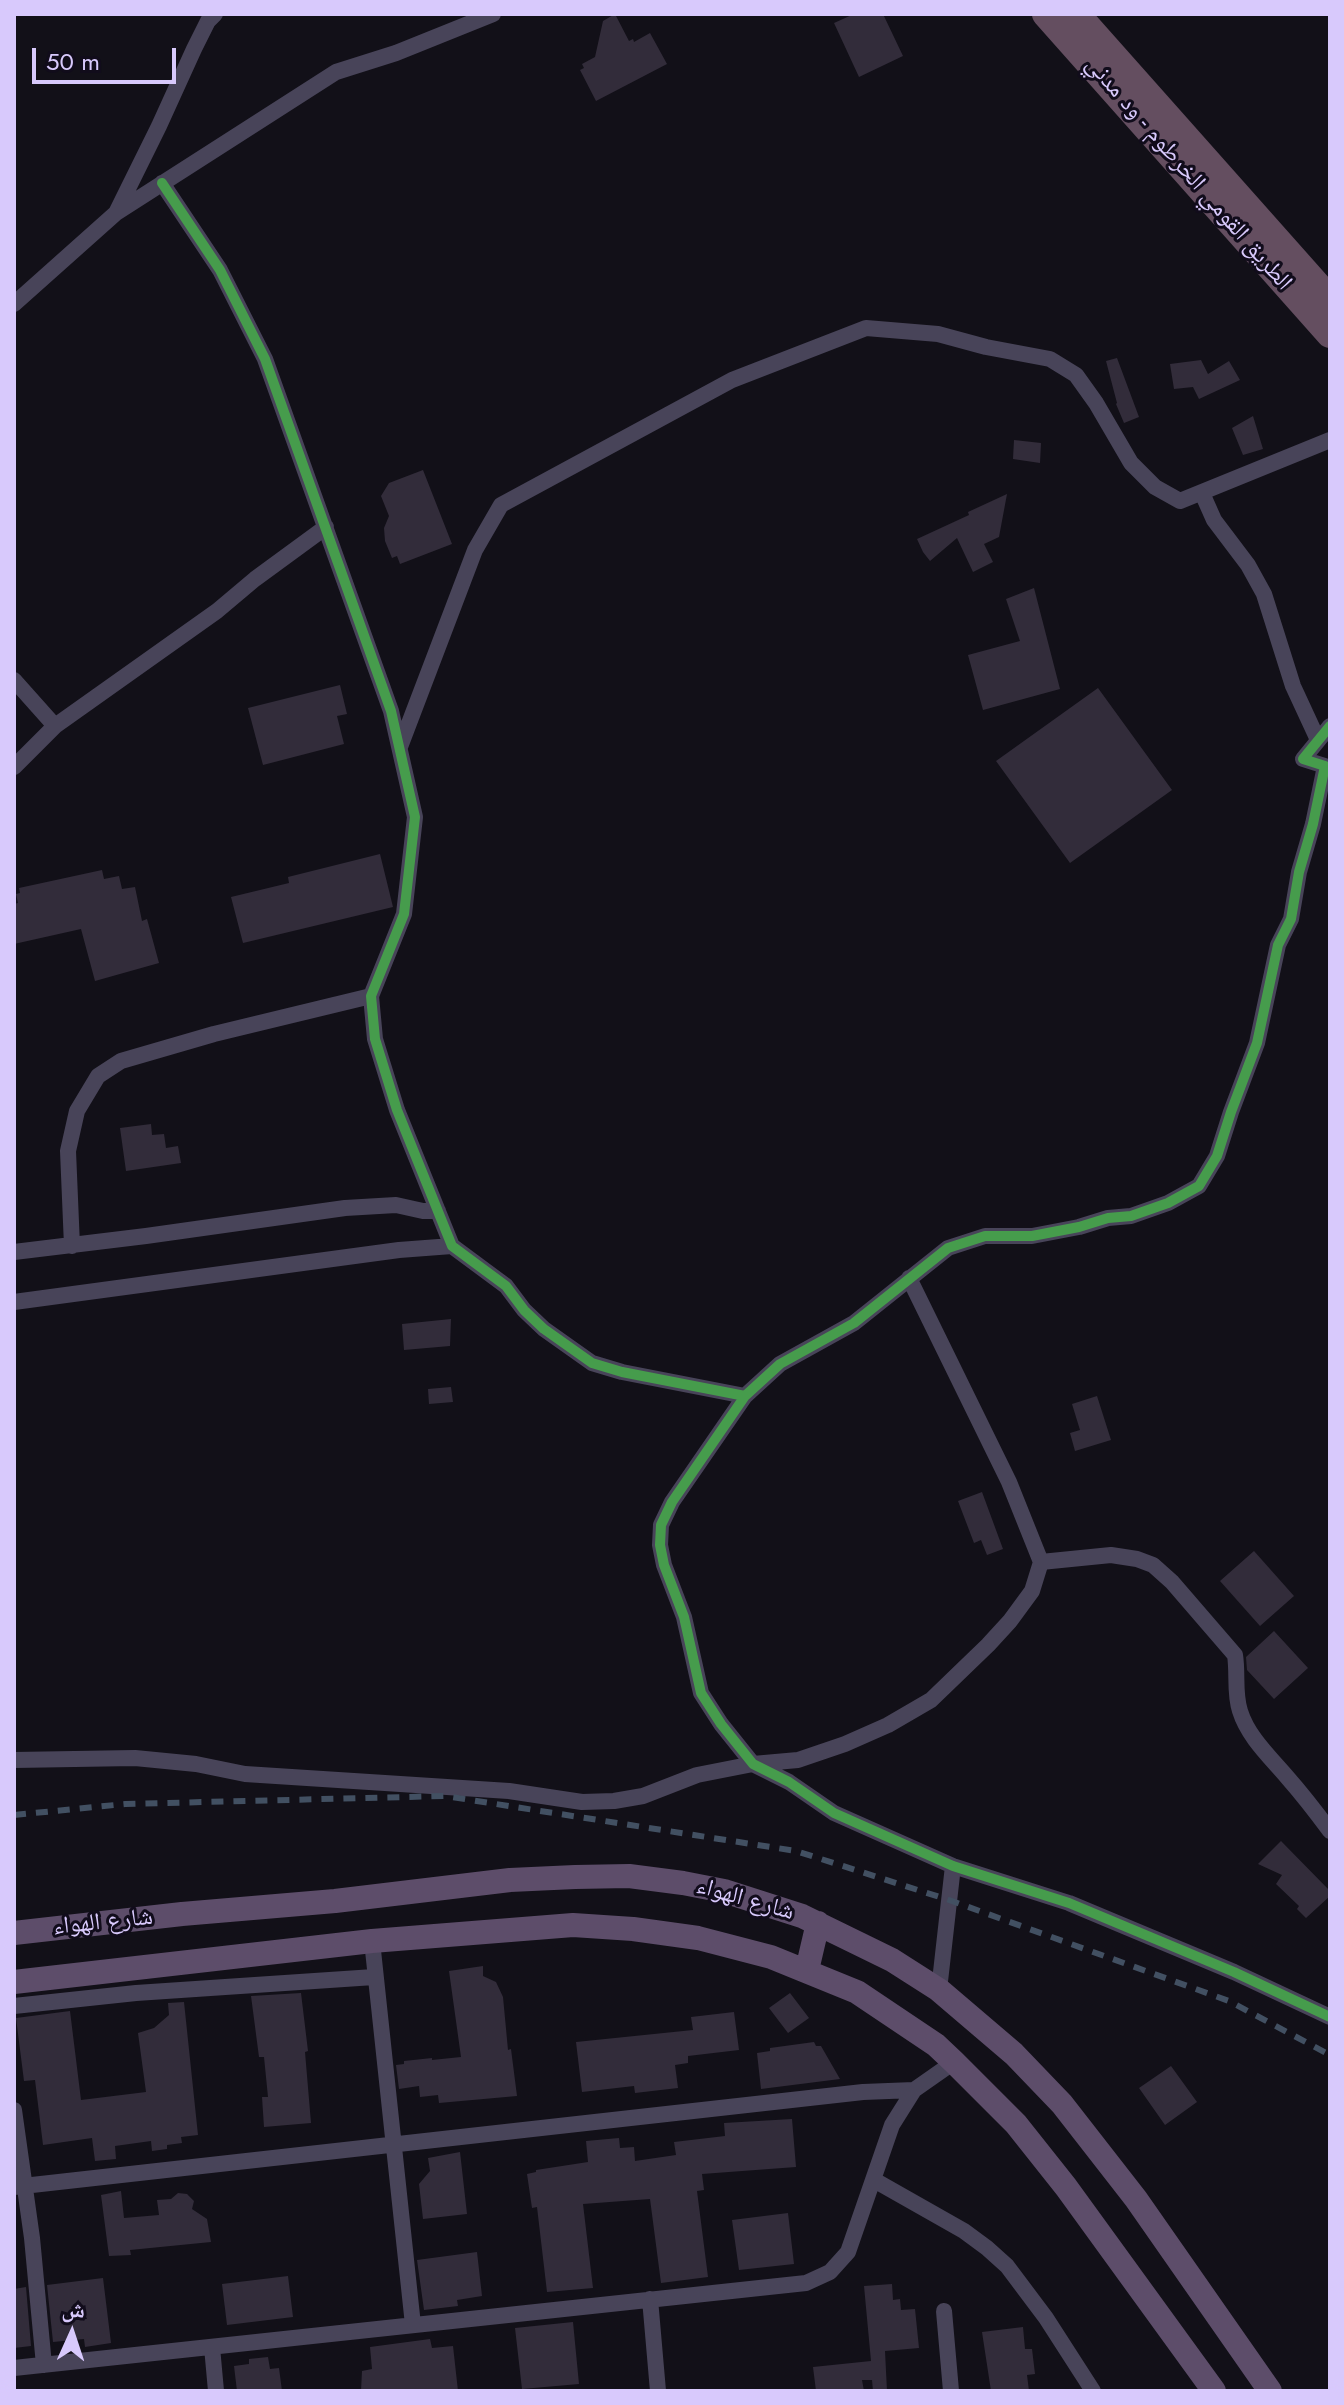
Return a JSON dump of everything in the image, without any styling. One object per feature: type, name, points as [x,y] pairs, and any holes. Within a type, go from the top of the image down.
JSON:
[{"type":"highway","name":"الطريق القومي الخرطوم - ود مدني","points":[[1046,14],[1330,334]]},
{"type":"highway","name":"الطريق القومي الخرطوم - ود مدني","points":[[1076,14],[1330,300]]},
{"type":"main road","name":"شارع الهواء","points":[[14,1933],[510,1880],[629,1876],[724,1891],[818,1923],[892,1960],[939,1990],[1014,2054],[1062,2104],[1136,2199],[1270,2391]]},
{"type":"main road","points":[[807,1970],[818,1923]]},
{"type":"main road","name":"شارع الهواء","points":[[14,1982],[372,1941],[573,1925],[698,1938],[771,1957],[857,1992],[936,2045],[954,2062],[1025,2134],[1214,2391]]},
{"type":"street","points":[[116,213],[194,49],[208,21],[215,14]]},
{"type":"street","points":[[14,304],[116,213],[336,72],[396,53],[493,14]]},
{"type":"street","points":[[162,183],[220,270],[265,359],[391,711],[415,817],[404,914],[371,996],[375,1039],[397,1110],[452,1246],[506,1286],[524,1310],[544,1329],[592,1363],[653,1379],[745,1396]]},
{"type":"street","points":[[400,748],[475,550],[501,505],[732,380],[866,328],[938,334],[1050,359],[1076,375],[1131,463],[1155,487],[1180,501],[1330,440]]},
{"type":"street","points":[[1202,493],[1214,520],[1248,565],[1264,594],[1293,686],[1318,740]]},
{"type":"street","points":[[14,767],[55,726],[217,611],[326,527]]},
{"type":"street","points":[[14,680],[55,726]]},
{"type":"street","points":[[1330,726],[1303,759],[1325,766],[1291,919],[1278,945],[1257,1043],[1217,1156],[1199,1186],[1168,1203],[1131,1216],[1108,1218],[1032,1236],[985,1236],[948,1248],[854,1323],[780,1364],[745,1396],[672,1502],[661,1525],[660,1545],[664,1565],[684,1617],[701,1693],[753,1764],[789,1782],[834,1813],[953,1866],[1069,1903],[1234,1972],[1330,2017]]},
{"type":"street","points":[[72,1246],[68,1151],[77,1111],[98,1076],[121,1061],[174,1045],[371,996]]},
{"type":"street","points":[[14,1252],[345,1208],[396,1205],[438,1211]]},
{"type":"street","points":[[14,1302],[399,1250],[452,1246]]},
{"type":"street","points":[[14,1760],[135,1758],[196,1764],[245,1774],[509,1791],[582,1802],[614,1801],[643,1796],[697,1775],[753,1764],[798,1760],[888,1725],[931,1700],[1010,1621],[1032,1591],[1041,1562],[1009,1482],[909,1278]]},
{"type":"street","points":[[1041,1562],[1111,1555],[1145,1562],[1163,1573],[1230,1647],[1235,1655],[1235,1687],[1240,1711],[1249,1732],[1330,1831]]},
{"type":"street","points":[[939,1990],[953,1866]]},
{"type":"street","points":[[372,1941],[413,2325]]},
{"type":"street","points":[[14,2006],[136,1993],[374,1977]]},
{"type":"street","points":[[14,2368],[793,2285],[819,2278],[830,2272],[848,2252],[892,2125],[914,2090],[954,2062]]},
{"type":"street","points":[[20,2187],[847,2093],[914,2090]]},
{"type":"street","points":[[14,2110],[20,2187],[44,2365]]},
{"type":"street","points":[[874,2180],[964,2231],[1007,2266],[1046,2318],[1093,2391]]},
{"type":"street","points":[[650,2299],[658,2391]]},
{"type":"street","points":[[944,2311],[951,2391]]},
{"type":"street","points":[[212,2347],[216,2391]]},
{"type":"building","points":[[615,14],[629,41],[633,39],[634,42],[650,33],[667,64],[596,101],[580,70],[584,68],[582,64],[595,57],[603,21]]},
{"type":"building","points":[[854,14],[883,14],[903,56],[859,77],[834,23]]},
{"type":"building","points":[[1117,358],[1139,417],[1124,423],[1106,361]]},
{"type":"building","points":[[1201,360],[1208,374],[1229,361],[1240,380],[1199,399],[1193,387],[1174,389],[1170,364]]},
{"type":"building","points":[[1253,416],[1263,449],[1243,455],[1232,428]]},
{"type":"building","points":[[1014,440],[1041,443],[1040,463],[1013,459]]},
{"type":"building","points":[[423,470],[452,544],[400,564],[397,556],[392,558],[385,541],[384,528],[389,516],[381,496],[389,483]]},
{"type":"building","points":[[1007,494],[999,537],[984,544],[993,562],[973,572],[957,538],[930,561],[923,552],[917,539]]},
{"type":"building","points":[[1034,588],[1060,689],[983,710],[968,655],[1020,641],[1006,599]]},
{"type":"building","points":[[340,685],[347,714],[337,716],[344,744],[263,765],[248,708]]},
{"type":"building","points":[[1098,688],[1172,790],[1070,863],[996,761]]},
{"type":"building","points":[[380,854],[393,907],[243,943],[231,897],[289,883],[288,877]]},
{"type":"building","points":[[102,870],[104,879],[119,876],[122,889],[135,887],[142,921],[147,919],[159,963],[95,981],[81,929],[14,944],[14,904],[18,903],[16,894],[20,893],[19,888]]},
{"type":"building","points":[[151,1124],[152,1135],[164,1134],[166,1148],[178,1146],[181,1163],[126,1171],[120,1128]]},
{"type":"building","points":[[451,1319],[450,1346],[404,1350],[402,1324]]},
{"type":"building","points":[[451,1387],[453,1402],[429,1404],[428,1389]]},
{"type":"building","points":[[1097,1396],[1111,1440],[1075,1451],[1070,1433],[1080,1430],[1072,1404]]},
{"type":"building","points":[[982,1492],[1003,1549],[987,1555],[981,1540],[974,1543],[958,1501]]},
{"type":"building","points":[[1254,1551],[1294,1596],[1260,1626],[1220,1581]]},
{"type":"building","points":[[1274,1631],[1308,1668],[1274,1699],[1247,1670],[1246,1657]]},
{"type":"building","points":[[1281,1841],[1330,1891],[1330,1896],[1306,1918],[1297,1909],[1299,1906],[1276,1884],[1282,1875],[1258,1864]]},
{"type":"building","points":[[483,1966],[483,1976],[496,1982],[503,1997],[508,2050],[511,2049],[517,2096],[439,2103],[438,2095],[420,2097],[419,2086],[399,2089],[396,2065],[404,2064],[404,2061],[461,2057],[449,1971]]},
{"type":"building","points":[[301,1993],[308,2051],[305,2052],[311,2123],[264,2127],[262,2097],[268,2097],[264,2057],[259,2057],[251,1996]]},
{"type":"building","points":[[790,1993],[809,2018],[788,2033],[769,2008]]},
{"type":"building","points":[[184,2002],[198,2135],[181,2137],[182,2143],[152,2151],[151,2141],[115,2146],[116,2159],[95,2161],[92,2138],[43,2145],[35,2080],[24,2081],[16,2018],[70,2011],[81,2100],[146,2092],[138,2033],[154,2028],[169,2015],[168,2003]]},
{"type":"building","points":[[734,2012],[739,2050],[688,2056],[688,2063],[675,2065],[678,2088],[635,2093],[634,2086],[582,2092],[576,2042],[693,2030],[691,2017]]},
{"type":"building","points":[[814,2042],[816,2046],[821,2046],[840,2079],[761,2089],[757,2053],[770,2051],[770,2048]]},
{"type":"building","points":[[1171,2066],[1197,2102],[1165,2125],[1139,2088]]},
{"type":"building","points":[[792,2119],[796,2167],[702,2174],[704,2190],[697,2191],[708,2277],[661,2283],[650,2199],[583,2204],[593,2288],[547,2292],[537,2207],[532,2208],[527,2174],[588,2162],[586,2141],[619,2138],[620,2148],[634,2147],[635,2161],[676,2155],[674,2142],[725,2136],[724,2123]]},
{"type":"building","points":[[460,2152],[467,2214],[423,2219],[419,2184],[430,2171],[428,2158]]},
{"type":"building","points":[[121,2191],[124,2218],[159,2215],[157,2200],[171,2199],[178,2193],[187,2194],[194,2201],[192,2209],[207,2219],[211,2242],[130,2250],[131,2255],[109,2256],[101,2195]]},
{"type":"building","points":[[788,2213],[794,2264],[739,2270],[732,2220]]},
{"type":"building","points":[[477,2252],[482,2296],[457,2300],[458,2306],[424,2310],[417,2260]]},
{"type":"building","points":[[288,2276],[293,2317],[227,2325],[222,2284]]},
{"type":"building","points":[[103,2278],[111,2343],[85,2347],[84,2339],[53,2342],[47,2285]]},
{"type":"building","points":[[892,2284],[893,2300],[900,2299],[901,2310],[915,2309],[919,2348],[885,2351],[887,2391],[873,2391],[872,2380],[862,2380],[864,2391],[816,2391],[813,2367],[871,2361],[864,2286]]},
{"type":"building","points":[[26,2287],[31,2346],[14,2348],[14,2289]]},
{"type":"building","points":[[573,2322],[579,2384],[522,2389],[515,2328]]},
{"type":"building","points":[[1023,2327],[1025,2349],[1032,2349],[1035,2374],[1027,2375],[1029,2391],[991,2391],[982,2332]]},
{"type":"building","points":[[430,2339],[432,2348],[453,2346],[458,2391],[361,2391],[362,2371],[372,2369],[370,2347]]},
{"type":"building","points":[[268,2357],[270,2369],[279,2368],[282,2391],[237,2391],[234,2366],[249,2364],[249,2359]]},
{"type":"railway","points":[[14,1815],[125,1804],[445,1796],[796,1851],[949,1900],[1229,2001],[1330,2055]]},
{"type":"cycle path","points":[[162,183],[220,270],[265,359],[391,711],[415,817],[404,914],[371,996],[375,1039],[397,1110],[452,1246],[506,1286],[524,1310],[544,1329],[592,1363],[622,1372],[745,1396]]},
{"type":"cycle path","points":[[1330,726],[1303,759],[1325,766],[1291,919],[1278,945],[1257,1043],[1217,1156],[1199,1186],[1168,1203],[1131,1216],[1108,1218],[1032,1236],[985,1236],[948,1248],[854,1323],[780,1364],[745,1396],[672,1502],[661,1525],[660,1545],[664,1565],[684,1617],[701,1693],[753,1764],[789,1782],[834,1813],[953,1866],[1069,1903],[1234,1972],[1330,2017]]}]
